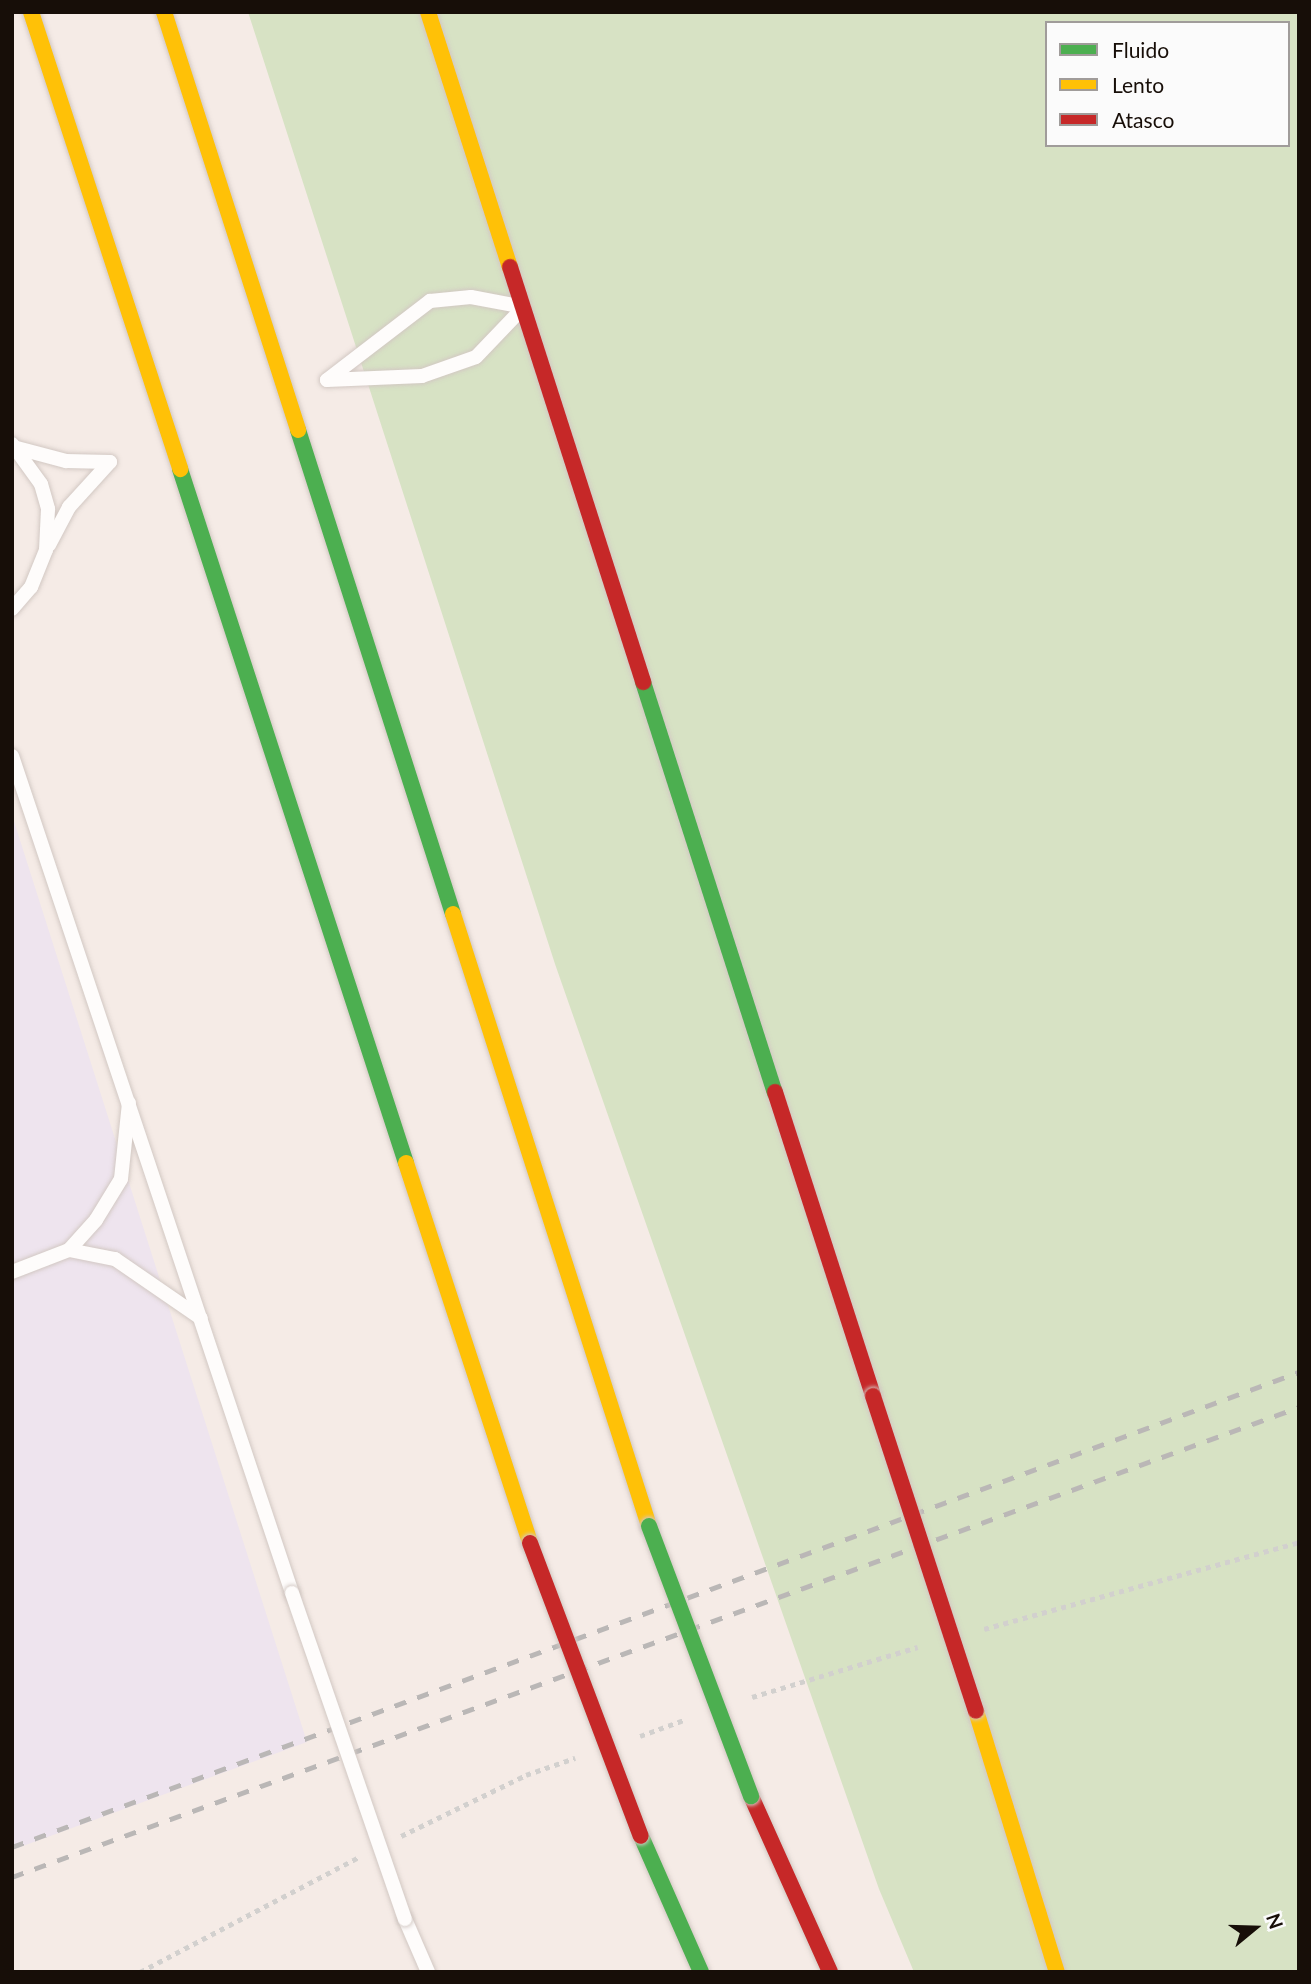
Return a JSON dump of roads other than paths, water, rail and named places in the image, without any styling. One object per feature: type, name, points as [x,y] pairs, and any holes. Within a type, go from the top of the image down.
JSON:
[{"type":"highway","points":[[31,12],[530,1543],[641,1836],[701,1972]]},
{"type":"highway","points":[[164,12],[649,1527],[751,1796],[830,1972]]},
{"type":"highway","points":[[428,12],[976,1711],[1057,1972]]},
{"type":"lane","points":[[471,297],[523,307],[477,358],[422,376],[327,380],[430,301],[471,297]]},
{"type":"lane","points":[[15,446],[41,484],[48,509],[46,550]]},
{"type":"lane","points":[[12,609],[31,587],[46,550],[69,507],[110,462],[66,461],[15,446]]},
{"type":"lane","points":[[12,756],[130,1098],[292,1593],[405,1919],[428,1972]]},
{"type":"lane","points":[[12,1272],[69,1250],[96,1220],[121,1179],[130,1098]]},
{"type":"lane","points":[[69,1250],[116,1259],[201,1318]]},
{"type":"railway","points":[[12,1847],[1299,1372]]},
{"type":"railway","points":[[12,1877],[1299,1407]]}]
